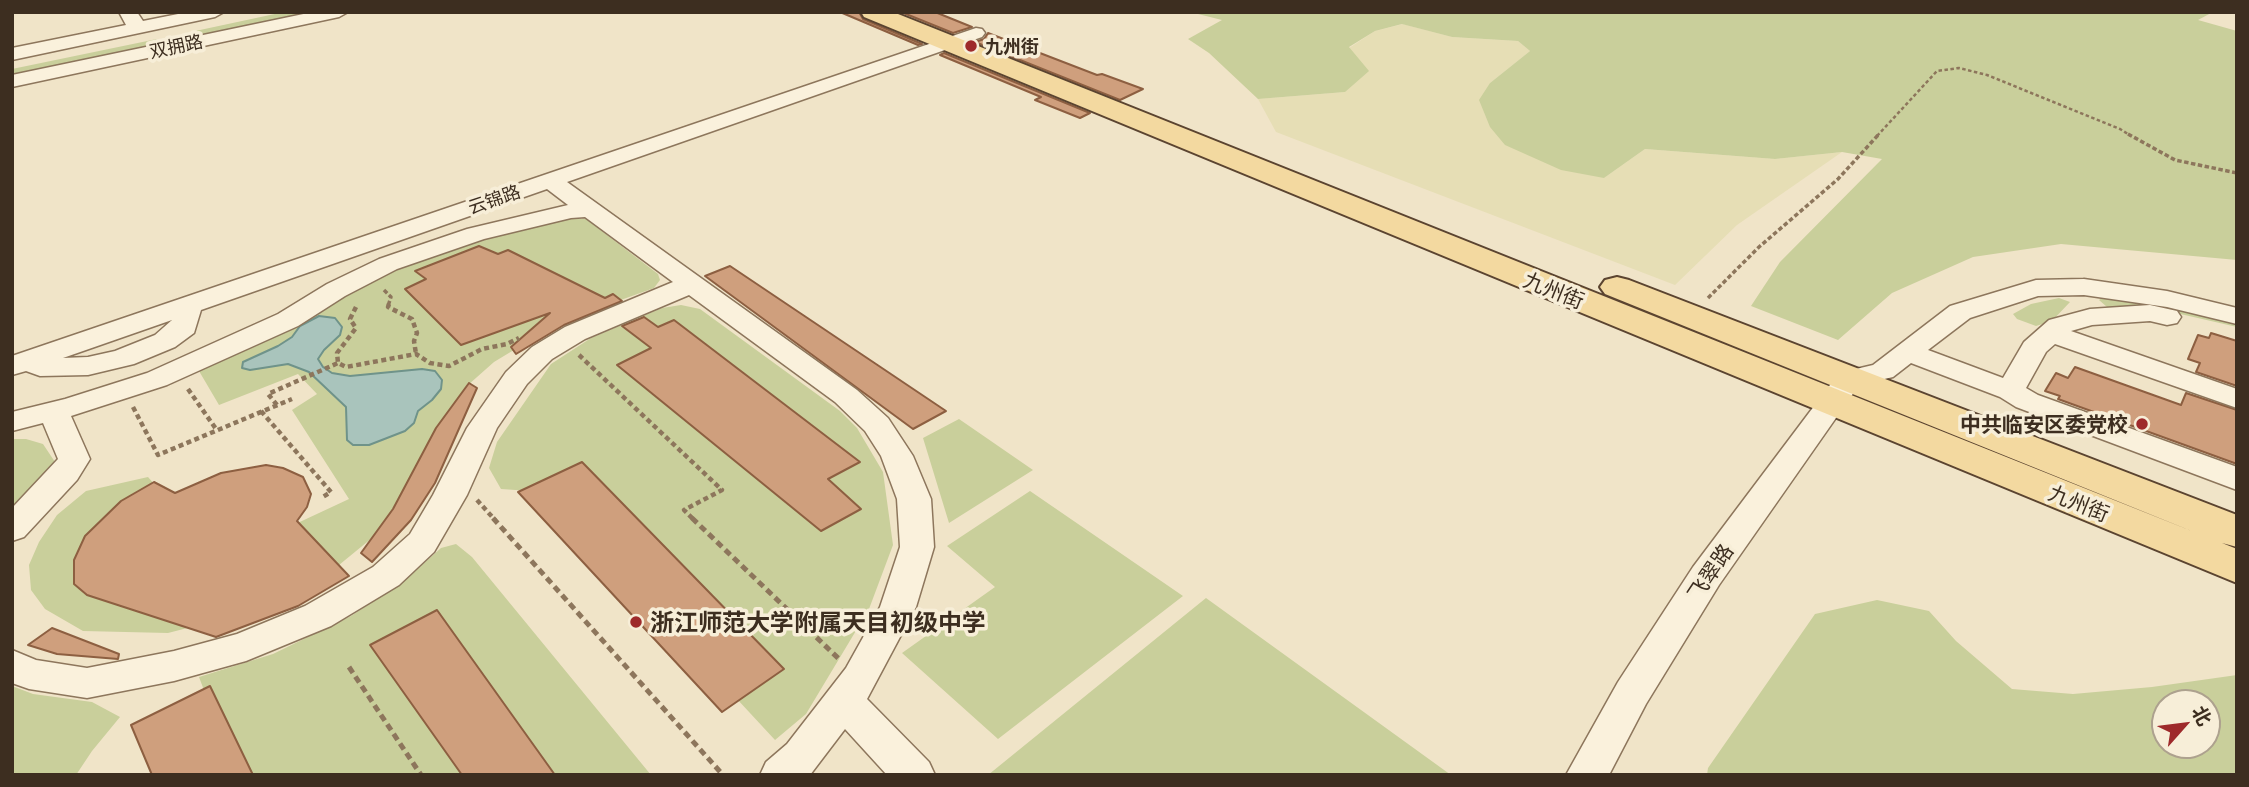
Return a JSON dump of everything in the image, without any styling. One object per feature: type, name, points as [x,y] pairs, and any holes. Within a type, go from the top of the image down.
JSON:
[{"type":"main road","name":"九州街","points":[[872,12],[961,38],[1689,315],[1839,390],[2237,567]]},
{"type":"main road","name":"九州街","points":[[923,12],[961,38],[1839,390],[2237,533]]},
{"type":"street","points":[[12,54],[130,20],[175,27],[215,12]]},
{"type":"street","points":[[12,65],[175,27],[263,12]]},
{"type":"street","name":"双拥路","points":[[12,81],[175,27],[339,12]]},
{"type":"street","name":"云锦路","points":[[20,363],[961,38]]},
{"type":"street","points":[[549,180],[846,396],[877,425],[897,456],[914,499],[917,547],[898,607],[852,690],[802,756],[780,775]]},
{"type":"street","points":[[12,422],[124,391],[166,375],[288,320],[337,290],[388,264],[476,234],[582,204]]},
{"type":"street","points":[[12,664],[29,674],[87,683],[174,666],[246,646],[318,615],[386,576],[422,543],[482,428],[516,378],[542,353],[563,340],[692,284]]},
{"type":"street","points":[[1839,390],[1882,371],[1960,312],[2036,288],[2067,288],[2166,299],[2237,316]]},
{"type":"street","points":[[2067,288],[2090,317]]},
{"type":"street","points":[[20,363],[40,367],[88,366],[140,351],[165,341],[184,327],[189,305]]},
{"type":"street","points":[[2010,391],[2034,348],[2049,333],[2059,326],[2090,317],[2150,313],[2237,335]]},
{"type":"street","points":[[2049,333],[2237,399]]},
{"type":"street","points":[[140,351],[166,375]]},
{"type":"street","points":[[1908,352],[2010,391],[2027,401],[2237,479]]},
{"type":"street","name":"飞翠路","points":[[1587,775],[1632,693],[1706,576],[1839,390]]},
{"type":"street","points":[[12,529],[66,473],[74,459],[53,411]]},
{"type":"street","points":[[852,690],[914,775]]},
{"type":"path","points":[[1689,315],[1759,247],[1839,179],[1937,71],[1959,68],[1987,75],[2120,130],[2175,160],[2237,173]]},
{"type":"path","points":[[377,294],[391,286]]},
{"type":"path","points":[[384,290],[391,297],[388,307],[412,319],[417,333],[414,341],[416,354]]},
{"type":"path","points":[[338,363],[337,353],[356,328],[350,319],[353,309],[362,303]]},
{"type":"path","points":[[338,363],[346,367],[364,365],[416,354],[430,363],[449,366],[482,349],[507,345],[519,338]]},
{"type":"path","points":[[563,340],[722,490],[684,510],[852,690]]},
{"type":"path","points":[[277,405],[268,394],[338,363]]},
{"type":"path","points":[[166,375],[216,429]]},
{"type":"path","points":[[124,391],[158,455],[292,399]]},
{"type":"path","points":[[261,411],[331,492],[321,498]]},
{"type":"path","points":[[458,478],[723,775]]},
{"type":"path","points":[[349,667],[421,775]]},
{"type":"shaded area","points":[[1403,24],[1452,37],[1518,41],[1530,51],[1490,83],[1604,178],[1645,149],[1775,159],[1842,152],[1737,225],[1675,285],[1276,132],[1258,99],[1345,92],[1349,48],[1375,31]]},
{"type":"green space","points":[[284,12],[315,12],[203,36],[186,33]]},
{"type":"green space","points":[[1190,12],[2213,12],[2198,20],[2237,31],[2237,260],[2061,244],[1973,257],[1892,293],[1838,340],[1751,306],[1780,262],[1882,159],[1842,152],[1775,159],[1645,149],[1604,178],[1561,170],[1505,145],[1490,127],[1479,100],[1490,83],[1530,51],[1518,41],[1452,37],[1402,24],[1375,31],[1349,47],[1369,71],[1345,92],[1258,99],[1209,53],[1188,39],[1222,20]]},
{"type":"green space","points":[[157,39],[151,46],[12,75],[12,69]]},
{"type":"green space","points":[[573,218],[586,219],[658,274],[660,280],[654,288],[560,322],[494,362],[468,385],[393,509],[372,538],[339,565],[286,597],[226,618],[168,633],[83,631],[45,609],[31,590],[29,565],[39,542],[57,515],[86,491],[148,477],[213,550],[259,541],[349,499],[292,410],[317,394],[298,374],[219,405],[199,371],[267,340],[399,266],[461,243]]},
{"type":"green space","points":[[2103,297],[2169,305],[2237,321],[2237,327],[2163,310],[2107,307],[2099,300]]},
{"type":"green space","points":[[2059,298],[2070,302],[2052,321],[2036,326],[2017,319],[2013,314],[2031,304]]},
{"type":"green space","points":[[681,305],[700,309],[840,411],[857,428],[883,472],[893,545],[869,609],[806,714],[775,740],[545,492],[501,489],[489,468],[497,442],[551,364],[591,338],[662,308]]},
{"type":"green space","points":[[959,419],[1033,470],[949,523],[923,438]]},
{"type":"green space","points":[[12,439],[26,439],[43,444],[55,462],[40,488],[12,509]]},
{"type":"green space","points":[[1030,491],[1183,596],[998,739],[902,653],[995,587],[947,546]]},
{"type":"green space","points":[[456,544],[472,557],[651,775],[236,775],[199,677],[273,654],[351,616],[405,580],[441,548]]},
{"type":"green space","points":[[1206,598],[1451,775],[988,775]]},
{"type":"green space","points":[[1877,600],[1929,611],[1956,641],[2012,689],[2073,694],[2152,687],[2237,675],[2237,775],[1707,775],[1708,768],[1815,614]]},
{"type":"green space","points":[[12,686],[33,694],[92,702],[120,717],[76,775],[12,775]]},
{"type":"water","points":[[319,316],[335,318],[342,327],[340,335],[318,359],[323,367],[332,373],[350,376],[422,369],[435,371],[442,380],[441,389],[418,411],[414,423],[405,431],[369,445],[353,445],[347,440],[346,407],[309,372],[288,364],[250,370],[242,368],[243,362],[278,346],[292,337],[300,326]]},
{"type":"building","points":[[840,12],[859,12],[863,19],[922,44],[918,45]]},
{"type":"building","points":[[901,12],[935,12],[972,27],[953,33]]},
{"type":"building","points":[[988,33],[1097,75],[1102,74],[1143,89],[1120,100],[975,42],[984,39]]},
{"type":"building","points":[[944,53],[1090,113],[1080,118],[1035,100],[1041,97],[940,55]]},
{"type":"building","points":[[479,246],[498,254],[508,250],[605,298],[613,294],[622,301],[564,325],[516,354],[511,347],[550,313],[461,345],[405,289],[426,279],[415,271]]},
{"type":"building","points":[[730,266],[946,411],[913,429],[705,276]]},
{"type":"building","points":[[644,317],[658,327],[674,320],[860,462],[828,479],[861,509],[821,531],[617,365],[651,348],[622,326]]},
{"type":"building","points":[[2211,333],[2237,341],[2237,386],[2196,372],[2200,363],[2188,359],[2198,335],[2209,338]]},
{"type":"building","points":[[2075,367],[2181,405],[2186,393],[2237,410],[2237,464],[2058,399],[2060,396],[2045,391],[2056,373],[2068,378]]},
{"type":"building","points":[[469,383],[477,388],[435,483],[411,520],[372,562],[361,553],[393,509],[436,428]]},
{"type":"building","points":[[582,462],[784,669],[722,712],[518,492]]},
{"type":"building","points":[[266,465],[283,468],[303,477],[311,494],[307,507],[297,521],[349,576],[298,606],[216,637],[87,595],[74,584],[74,560],[85,536],[121,501],[154,482],[175,493],[221,473]]},
{"type":"building","points":[[437,610],[555,775],[462,775],[370,645]]},
{"type":"building","points":[[52,628],[119,654],[118,659],[57,654],[28,645]]},
{"type":"building","points":[[210,686],[253,775],[152,775],[131,725]]},
{"type":"place","name":"九州街","points":[[971,46]]},
{"type":"place","name":"中共临安区委党校","points":[[2142,424]]},
{"type":"place","name":"浙江师范大学附属天目初级中学","points":[[636,622]]}]
